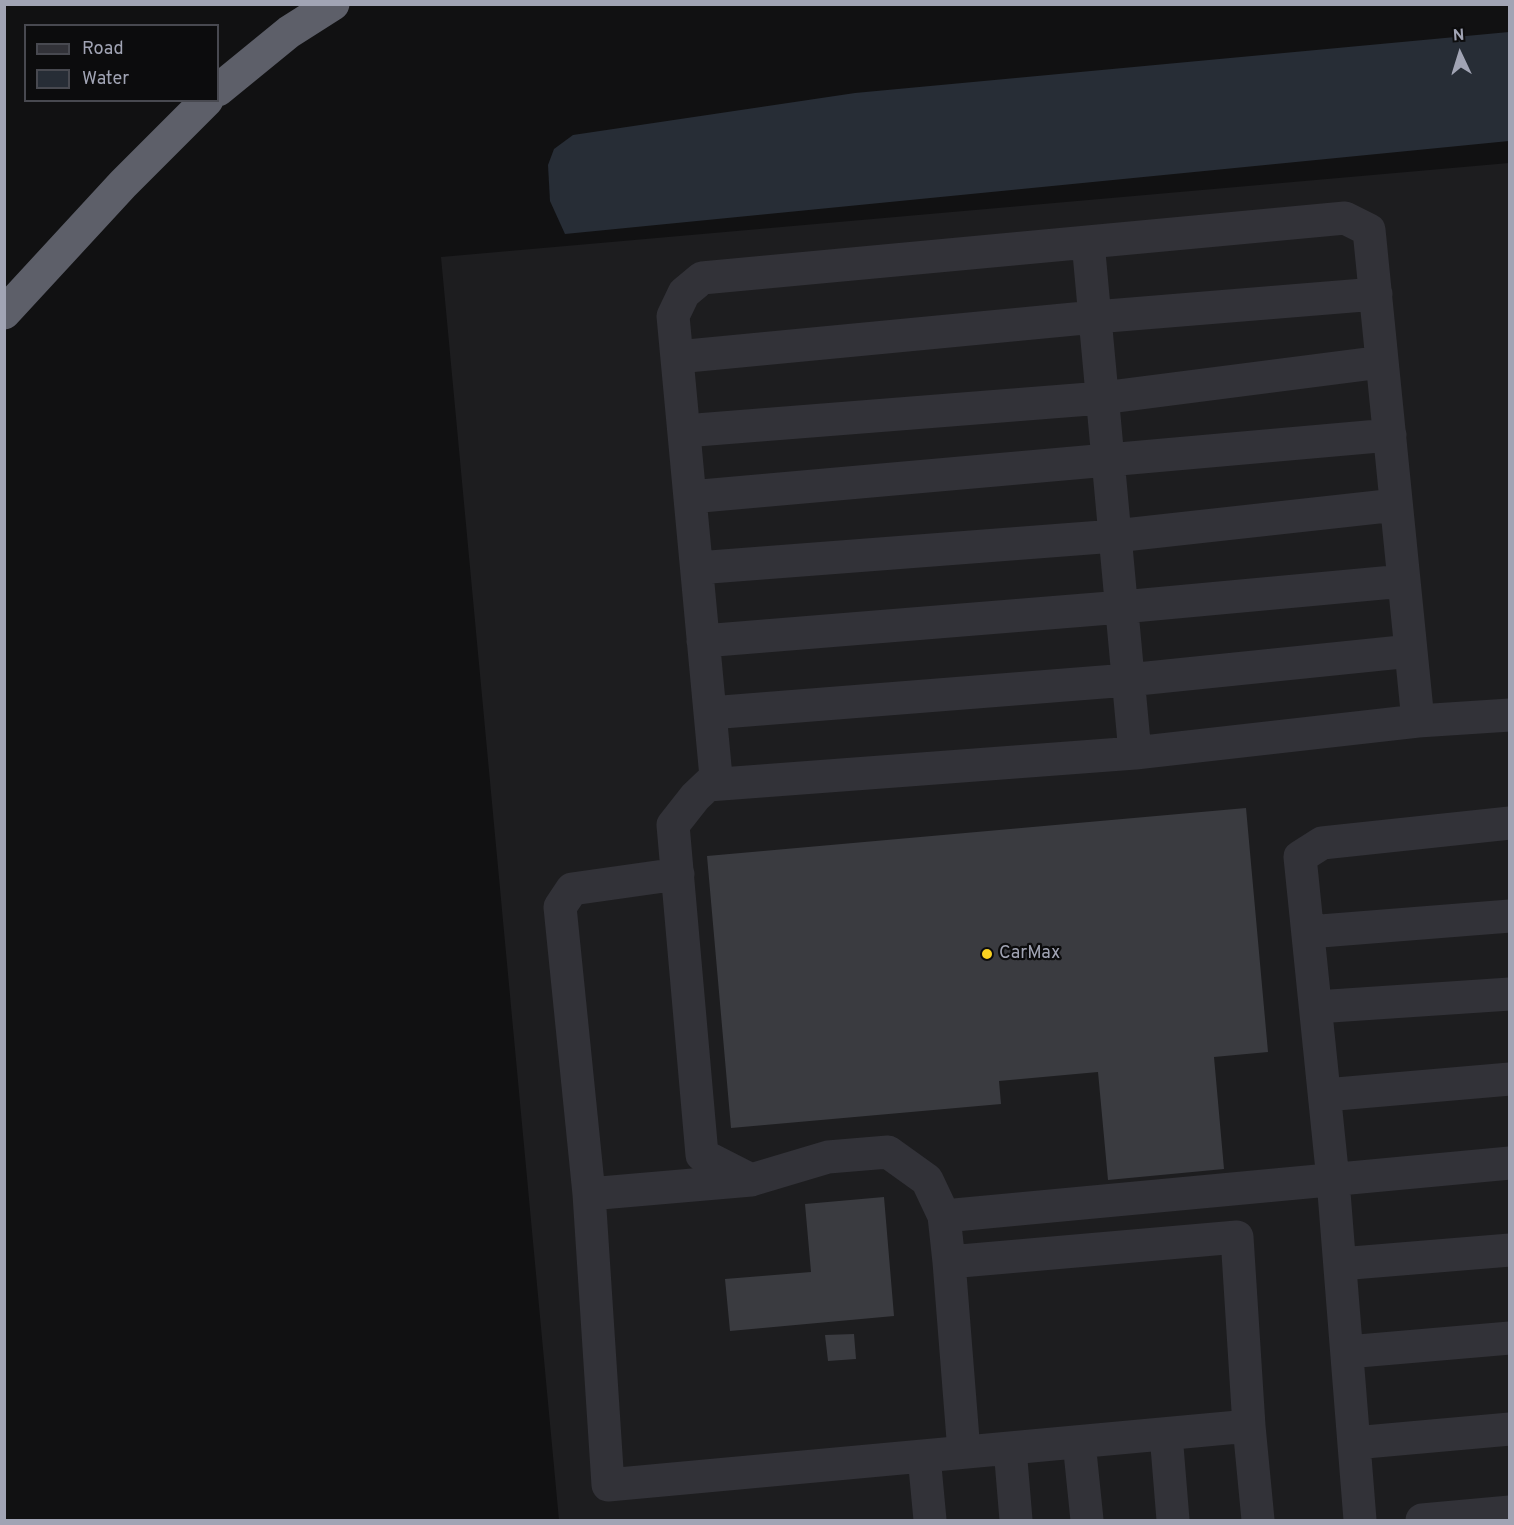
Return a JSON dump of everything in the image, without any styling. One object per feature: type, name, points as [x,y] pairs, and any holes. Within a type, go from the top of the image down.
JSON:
[{"type":"highway","points":[[219,89],[289,32],[333,4]]},
{"type":"highway","points":[[4,313],[123,184],[205,102]]},
{"type":"lane","points":[[751,1180],[702,1155],[673,825],[716,777],[673,316],[684,293],[702,278],[1345,218],[1370,230],[1418,720]]},
{"type":"lane","points":[[1088,242],[1135,753]]},
{"type":"lane","points":[[677,357],[1095,317],[1376,294]]},
{"type":"lane","points":[[684,431],[1102,398],[1382,362]]},
{"type":"lane","points":[[690,497],[1108,458],[1390,435]]},
{"type":"lane","points":[[697,568],[1115,536],[1396,505]]},
{"type":"lane","points":[[703,641],[1122,607],[1404,581]]},
{"type":"lane","points":[[710,713],[1128,680],[1411,651]]},
{"type":"lane","points":[[708,785],[1135,753],[1418,720],[1509,715]]},
{"type":"lane","points":[[1360,1521],[1334,1179],[1300,857],[1322,843],[1509,823]]},
{"type":"lane","points":[[678,874],[572,888],[560,907],[589,1194],[608,1485],[1249,1426]]},
{"type":"lane","points":[[1308,932],[1509,916]]},
{"type":"lane","points":[[1316,1007],[1509,994]]},
{"type":"lane","points":[[1325,1095],[1509,1079]]},
{"type":"lane","points":[[589,1194],[751,1180],[828,1157],[888,1152],[927,1180],[944,1216],[964,1452]]},
{"type":"lane","points":[[944,1216],[1509,1163]]},
{"type":"lane","points":[[949,1262],[1237,1237],[1242,1347],[1258,1521]]},
{"type":"lane","points":[[1340,1263],[1509,1250]]},
{"type":"lane","points":[[1347,1352],[1509,1338]]},
{"type":"lane","points":[[1354,1443],[1509,1429]]},
{"type":"lane","points":[[1166,1434],[1173,1521]]},
{"type":"lane","points":[[1079,1442],[1087,1521]]},
{"type":"lane","points":[[1010,1448],[1016,1521]]},
{"type":"lane","points":[[924,1456],[930,1521]]},
{"type":"lane","points":[[1422,1521],[1509,1512]]},
{"type":"shaded area","points":[[1509,163],[1509,1520],[559,1520],[441,257]]},
{"type":"water","points":[[1509,32],[1509,141],[565,234],[550,201],[548,165],[554,149],[573,135],[855,93]]},
{"type":"building","name":"CarMax","points":[[1246,808],[1268,1052],[1214,1057],[1224,1169],[1108,1180],[1098,1072],[999,1081],[1001,1104],[731,1128],[707,856]]},
{"type":"building","points":[[884,1197],[894,1316],[730,1331],[725,1279],[811,1272],[805,1204]]},
{"type":"building","points":[[854,1334],[856,1359],[828,1361],[825,1335]]},
{"type":"place","name":"CarMax","points":[[987,954]]}]
